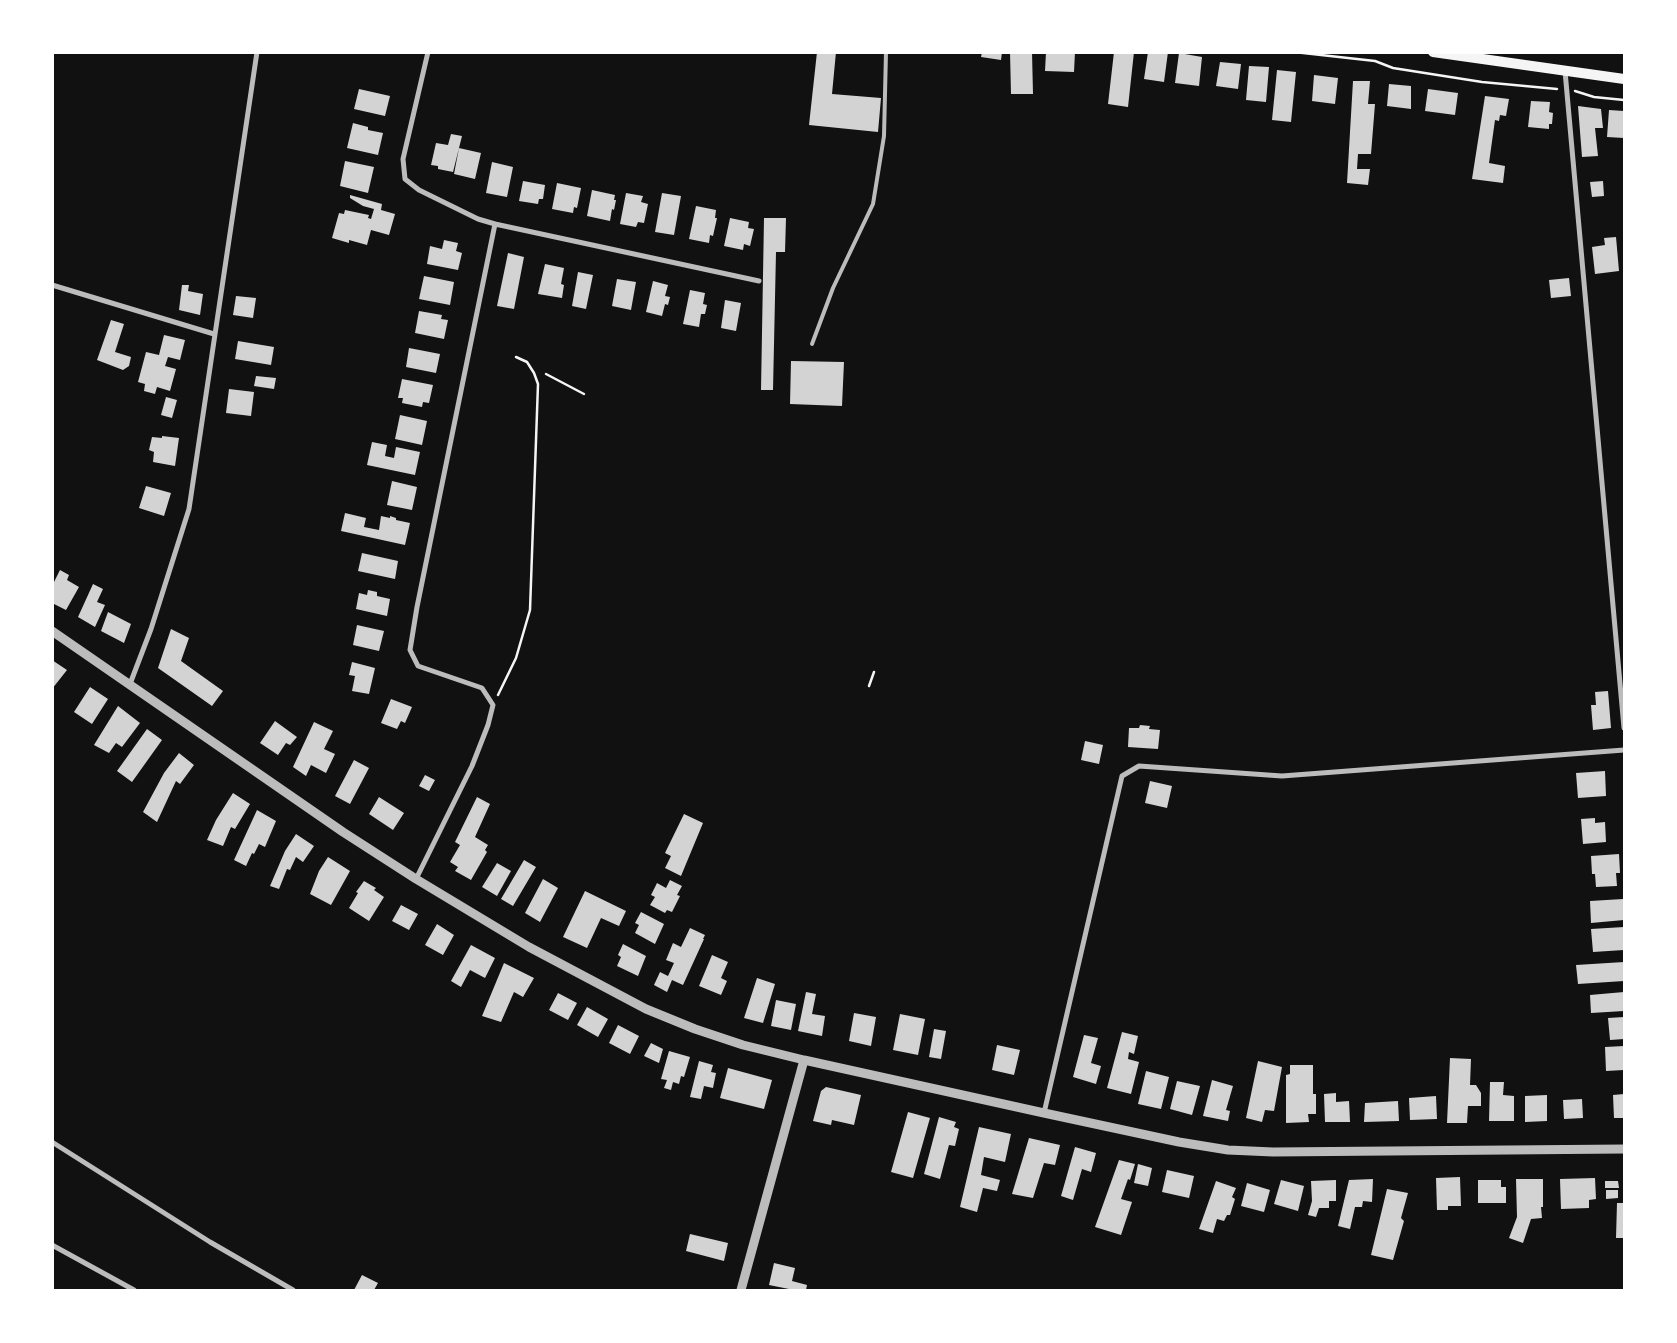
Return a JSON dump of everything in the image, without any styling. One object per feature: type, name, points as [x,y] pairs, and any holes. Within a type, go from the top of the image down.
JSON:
[{"type":"main road","points":[[1433,52],[1624,79]]},
{"type":"street","points":[[130,684],[151,629],[188,509],[257,52]]},
{"type":"street","points":[[428,52],[402,159],[406,179],[419,190],[478,219],[496,224],[759,281]]},
{"type":"street","points":[[1565,71],[1565,90],[1624,728]]},
{"type":"street","points":[[416,879],[472,766],[488,725],[493,705],[482,688],[418,666],[410,650],[417,607],[496,224]]},
{"type":"street","points":[[52,285],[214,334]]},
{"type":"street","points":[[52,631],[327,821],[416,879],[529,946],[646,1009],[694,1029],[744,1045],[804,1060],[1180,1142],[1228,1150],[1273,1152],[1624,1149]]},
{"type":"street","points":[[1044,1113],[1122,776],[1139,766],[1282,776],[1624,750]]},
{"type":"street","points":[[741,1290],[804,1060]]},
{"type":"street","points":[[52,1142],[210,1242],[293,1290]]},
{"type":"street","points":[[52,1245],[134,1290]]},
{"type":"lane","points":[[812,344],[833,288],[873,204],[884,136],[886,52]]},
{"type":"path","points":[[1294,52],[1375,61],[1393,68],[1482,82],[1577,91],[1594,97],[1624,100]]},
{"type":"path","points":[[493,705],[516,658],[530,610],[538,384],[527,362],[516,357]]},
{"type":"path","points":[[546,374],[584,394]]},
{"type":"path","points":[[869,686],[874,672]]},
{"type":"building","points":[[817,52],[836,52],[832,94],[881,98],[878,132],[809,125]]},
{"type":"building","points":[[982,52],[1002,52],[1001,60],[981,57]]},
{"type":"building","points":[[1010,52],[1032,52],[1033,94],[1011,94]]},
{"type":"building","points":[[1046,52],[1075,52],[1074,72],[1045,71]]},
{"type":"building","points":[[1114,52],[1134,52],[1128,107],[1108,104]]},
{"type":"building","points":[[1148,52],[1168,52],[1164,82],[1144,79]]},
{"type":"building","points":[[1179,53],[1202,57],[1199,86],[1175,83]]},
{"type":"building","points":[[1220,62],[1241,64],[1238,89],[1216,86]]},
{"type":"building","points":[[1249,66],[1269,67],[1266,102],[1246,100]]},
{"type":"building","points":[[1277,70],[1296,72],[1291,122],[1272,120]]},
{"type":"building","points":[[1314,75],[1338,78],[1335,104],[1312,101]]},
{"type":"building","points":[[1353,81],[1370,81],[1368,104],[1375,104],[1371,154],[1358,154],[1357,169],[1370,169],[1368,185],[1347,183]]},
{"type":"building","points":[[1389,84],[1411,86],[1411,109],[1387,106]]},
{"type":"building","points":[[359,89],[390,96],[385,116],[354,109]]},
{"type":"building","points":[[1428,89],[1458,93],[1455,115],[1425,111]]},
{"type":"building","points":[[1485,96],[1509,99],[1506,116],[1500,115],[1499,121],[1495,120],[1489,163],[1505,166],[1503,183],[1472,179]]},
{"type":"building","points":[[1531,101],[1550,102],[1549,112],[1553,113],[1552,124],[1549,124],[1549,129],[1528,127]]},
{"type":"building","points":[[1578,106],[1601,109],[1603,128],[1595,128],[1598,156],[1582,157]]},
{"type":"building","points":[[1609,110],[1624,111],[1624,138],[1607,137]]},
{"type":"building","points":[[353,123],[368,127],[368,130],[383,133],[378,155],[347,148]]},
{"type":"building","points":[[451,134],[462,136],[453,172],[438,169],[438,166],[431,165],[436,143],[448,145]]},
{"type":"building","points":[[459,148],[481,153],[475,179],[454,174]]},
{"type":"building","points":[[345,161],[374,167],[368,193],[340,186]]},
{"type":"building","points":[[492,162],[513,167],[507,197],[486,193]]},
{"type":"building","points":[[523,181],[545,185],[543,199],[539,199],[538,204],[519,201]]},
{"type":"building","points":[[1603,181],[1604,196],[1592,197],[1590,182]]},
{"type":"building","points":[[557,183],[581,188],[577,208],[574,207],[573,213],[552,209]]},
{"type":"building","points":[[592,190],[615,195],[614,200],[616,200],[610,221],[587,216]]},
{"type":"building","points":[[626,193],[643,196],[641,202],[648,204],[644,223],[638,222],[636,227],[620,224]]},
{"type":"building","points":[[662,193],[681,196],[674,235],[655,232]]},
{"type":"building","points":[[350,195],[382,204],[381,210],[395,214],[389,235],[371,230],[367,245],[349,240],[349,243],[332,238],[339,213],[344,214],[345,210],[369,215],[368,218],[371,219],[374,209],[363,206],[350,198]]},
{"type":"building","points":[[696,206],[716,210],[715,218],[717,218],[713,236],[710,235],[709,243],[689,239]]},
{"type":"building","points":[[730,218],[749,222],[748,228],[754,229],[750,246],[744,244],[743,250],[724,246]]},
{"type":"building","points":[[764,218],[786,218],[785,252],[776,252],[773,390],[761,390]]},
{"type":"building","points":[[1616,237],[1619,271],[1595,274],[1592,247],[1605,245],[1604,238]]},
{"type":"building","points":[[444,240],[458,243],[456,251],[462,253],[458,270],[427,264],[430,246],[442,249]]},
{"type":"building","points":[[508,253],[524,257],[514,309],[497,306]]},
{"type":"building","points":[[545,264],[564,268],[561,284],[564,285],[562,298],[538,294]]},
{"type":"building","points":[[578,272],[593,275],[586,309],[572,306]]},
{"type":"building","points":[[424,276],[454,282],[450,305],[419,299]]},
{"type":"building","points":[[1569,278],[1571,296],[1551,298],[1549,280]]},
{"type":"building","points":[[617,279],[636,282],[631,310],[612,306]]},
{"type":"building","points":[[653,281],[668,285],[665,296],[670,297],[668,305],[665,304],[662,316],[646,312]]},
{"type":"building","points":[[182,285],[189,285],[188,291],[203,294],[200,315],[179,310]]},
{"type":"building","points":[[690,290],[705,293],[703,304],[707,305],[705,314],[701,314],[699,327],[683,324]]},
{"type":"building","points":[[236,296],[256,298],[253,318],[233,315]]},
{"type":"building","points":[[725,300],[741,303],[736,331],[721,328]]},
{"type":"building","points":[[419,311],[442,315],[441,319],[448,320],[444,339],[415,333]]},
{"type":"building","points":[[111,320],[124,324],[115,352],[131,357],[129,366],[123,370],[97,360]]},
{"type":"building","points":[[164,335],[185,340],[180,360],[168,357],[165,366],[176,369],[170,391],[157,387],[155,394],[144,391],[145,384],[138,382],[146,352],[159,355]]},
{"type":"building","points":[[238,341],[274,347],[271,365],[235,359]]},
{"type":"building","points":[[409,348],[440,354],[436,373],[406,367]]},
{"type":"building","points":[[791,361],[844,362],[842,406],[790,404]]},
{"type":"building","points":[[256,376],[276,378],[274,389],[254,386]]},
{"type":"building","points":[[402,379],[433,385],[429,403],[423,402],[422,407],[402,403],[403,398],[398,398]]},
{"type":"building","points":[[229,389],[254,392],[251,416],[226,413]]},
{"type":"building","points":[[166,397],[177,400],[172,418],[161,415]]},
{"type":"building","points":[[400,415],[427,421],[422,445],[395,439]]},
{"type":"building","points":[[162,436],[179,438],[175,466],[153,462],[154,452],[149,450],[152,437],[162,438]]},
{"type":"building","points":[[372,442],[387,445],[385,456],[394,458],[396,447],[420,452],[415,475],[367,465]]},
{"type":"building","points":[[392,481],[417,487],[412,510],[387,505]]},
{"type":"building","points":[[146,486],[171,493],[164,516],[139,508]]},
{"type":"building","points":[[345,513],[366,518],[364,527],[379,530],[381,516],[390,518],[390,516],[396,518],[396,520],[410,523],[405,545],[341,531]]},
{"type":"building","points":[[362,553],[398,561],[395,579],[358,571]]},
{"type":"building","points":[[60,570],[69,575],[67,580],[79,587],[66,610],[52,603],[52,586]]},
{"type":"building","points":[[93,584],[103,589],[97,602],[105,605],[95,627],[78,617]]},
{"type":"building","points":[[368,590],[377,592],[377,596],[390,599],[387,616],[356,609],[359,593],[367,595]]},
{"type":"building","points":[[108,612],[131,624],[124,643],[101,631]]},
{"type":"building","points":[[357,625],[384,631],[379,651],[353,645]]},
{"type":"building","points":[[171,629],[189,638],[181,661],[223,691],[212,706],[158,668]]},
{"type":"building","points":[[52,660],[67,670],[52,689]]},
{"type":"building","points":[[352,662],[375,668],[369,694],[352,691],[355,676],[349,675]]},
{"type":"building","points":[[90,687],[108,699],[92,724],[74,712]]},
{"type":"building","points":[[1608,691],[1611,728],[1593,730],[1591,705],[1596,705],[1595,692]]},
{"type":"building","points":[[391,699],[412,707],[405,723],[401,721],[397,729],[381,723]]},
{"type":"building","points":[[118,706],[140,723],[122,747],[116,743],[109,753],[94,745]]},
{"type":"building","points":[[275,721],[297,737],[290,745],[286,743],[278,755],[260,743]]},
{"type":"building","points":[[314,722],[333,731],[324,749],[335,754],[326,773],[311,765],[306,776],[293,767]]},
{"type":"building","points":[[1140,725],[1150,726],[1149,729],[1160,730],[1158,749],[1128,747],[1129,728],[1139,728]]},
{"type":"building","points":[[147,729],[162,740],[132,782],[117,771]]},
{"type":"building","points":[[1085,741],[1103,745],[1099,764],[1081,760]]},
{"type":"building","points":[[179,753],[194,765],[180,784],[176,781],[157,822],[143,812],[164,773]]},
{"type":"building","points":[[354,760],[369,768],[350,804],[335,796]]},
{"type":"building","points":[[1605,771],[1606,796],[1578,798],[1576,773]]},
{"type":"building","points":[[425,775],[435,780],[429,791],[419,786]]},
{"type":"building","points":[[1150,781],[1172,786],[1167,808],[1145,803]]},
{"type":"building","points":[[233,793],[250,804],[235,829],[231,827],[223,846],[207,840],[216,820]]},
{"type":"building","points":[[379,797],[404,813],[393,830],[369,814]]},
{"type":"building","points":[[477,797],[490,804],[475,837],[488,845],[485,850],[487,852],[471,880],[455,871],[458,867],[450,862],[460,845],[455,842]]},
{"type":"building","points":[[257,810],[276,821],[265,847],[259,844],[246,866],[234,860]]},
{"type":"building","points":[[684,814],[703,823],[681,876],[665,868],[671,856],[665,853]]},
{"type":"building","points":[[1595,818],[1595,823],[1605,822],[1606,842],[1583,844],[1581,819]]},
{"type":"building","points":[[296,834],[314,846],[303,862],[296,857],[290,870],[287,869],[279,889],[270,886],[285,851]]},
{"type":"building","points":[[1619,854],[1620,873],[1616,873],[1617,886],[1596,887],[1595,874],[1592,874],[1591,856]]},
{"type":"building","points":[[328,857],[350,871],[331,905],[310,894],[319,871]]},
{"type":"building","points":[[524,860],[536,867],[513,906],[501,899]]},
{"type":"building","points":[[497,863],[511,871],[497,896],[482,887]]},
{"type":"building","points":[[543,879],[558,888],[540,922],[525,913]]},
{"type":"building","points":[[670,880],[682,886],[677,895],[680,896],[672,912],[667,910],[665,913],[650,905],[655,897],[651,895],[657,883],[666,888]]},
{"type":"building","points":[[364,881],[376,888],[374,890],[384,897],[369,921],[349,908],[358,893],[356,892]]},
{"type":"building","points":[[585,891],[626,911],[619,926],[601,918],[587,948],[563,937]]},
{"type":"building","points":[[1623,899],[1624,920],[1591,923],[1590,901]]},
{"type":"building","points":[[401,905],[418,914],[409,930],[392,921]]},
{"type":"building","points":[[641,912],[664,924],[655,944],[635,933],[639,925],[635,923]]},
{"type":"building","points":[[437,924],[454,935],[443,955],[425,945]]},
{"type":"building","points":[[1624,927],[1624,950],[1593,952],[1591,929]]},
{"type":"building","points":[[690,928],[705,935],[704,939],[683,985],[672,980],[667,992],[654,985],[660,972],[668,976],[674,963],[666,960],[673,943],[681,947]]},
{"type":"building","points":[[623,944],[646,956],[638,976],[617,966],[621,957],[618,955]]},
{"type":"building","points":[[471,945],[495,958],[485,978],[470,970],[461,987],[451,981]]},
{"type":"building","points":[[712,955],[728,962],[721,978],[727,981],[721,995],[699,986]]},
{"type":"building","points":[[1624,962],[1624,981],[1578,984],[1576,965]]},
{"type":"building","points":[[504,963],[534,978],[523,997],[514,992],[501,1022],[482,1016]]},
{"type":"building","points":[[757,978],[775,984],[763,1023],[744,1018]]},
{"type":"building","points":[[806,992],[816,994],[812,1014],[825,1016],[822,1036],[798,1031]]},
{"type":"building","points":[[1624,992],[1624,1011],[1591,1013],[1590,995]]},
{"type":"building","points":[[558,993],[577,1003],[568,1020],[549,1010]]},
{"type":"building","points":[[776,1000],[796,1004],[791,1030],[771,1026]]},
{"type":"building","points":[[587,1007],[608,1019],[598,1037],[577,1025]]},
{"type":"building","points":[[854,1013],[876,1017],[871,1046],[849,1041]]},
{"type":"building","points":[[900,1014],[925,1019],[918,1055],[893,1050]]},
{"type":"building","points":[[1624,1017],[1624,1039],[1610,1040],[1608,1018]]},
{"type":"building","points":[[618,1025],[639,1036],[630,1054],[609,1043]]},
{"type":"building","points":[[934,1029],[946,1031],[941,1059],[929,1057]]},
{"type":"building","points":[[1122,1032],[1138,1036],[1134,1054],[1129,1052],[1128,1059],[1139,1062],[1131,1094],[1107,1088]]},
{"type":"building","points":[[1084,1035],[1098,1038],[1091,1063],[1101,1066],[1096,1084],[1073,1077]]},
{"type":"building","points":[[651,1043],[663,1049],[659,1063],[644,1056]]},
{"type":"building","points":[[997,1045],[1020,1050],[1014,1075],[992,1070]]},
{"type":"building","points":[[1624,1046],[1624,1070],[1606,1071],[1605,1047]]},
{"type":"building","points":[[669,1051],[690,1057],[684,1077],[681,1076],[679,1084],[673,1082],[671,1090],[664,1088],[667,1080],[661,1079]]},
{"type":"building","points":[[1450,1058],[1471,1059],[1470,1085],[1476,1085],[1481,1093],[1481,1106],[1468,1106],[1467,1123],[1447,1123]]},
{"type":"building","points":[[699,1061],[713,1065],[711,1072],[716,1073],[713,1088],[704,1086],[701,1099],[690,1097]]},
{"type":"building","points":[[1258,1061],[1282,1067],[1274,1111],[1265,1110],[1262,1122],[1246,1118]]},
{"type":"building","points":[[1290,1065],[1313,1065],[1313,1094],[1316,1094],[1316,1114],[1308,1114],[1309,1122],[1286,1123],[1286,1075],[1290,1074]]},
{"type":"building","points":[[728,1068],[772,1080],[764,1109],[720,1098]]},
{"type":"building","points":[[1146,1071],[1169,1077],[1161,1109],[1138,1104]]},
{"type":"building","points":[[1212,1080],[1233,1086],[1226,1110],[1230,1111],[1228,1121],[1203,1116]]},
{"type":"building","points":[[1177,1081],[1200,1086],[1192,1115],[1170,1109]]},
{"type":"building","points":[[1490,1082],[1504,1082],[1503,1095],[1514,1096],[1514,1121],[1489,1121]]},
{"type":"building","points":[[826,1087],[861,1095],[854,1125],[832,1120],[831,1125],[813,1121],[821,1091]]},
{"type":"building","points":[[1336,1093],[1336,1102],[1349,1101],[1350,1122],[1325,1122],[1324,1094]]},
{"type":"building","points":[[1624,1094],[1624,1118],[1614,1118],[1613,1095]]},
{"type":"building","points":[[1547,1095],[1547,1121],[1525,1122],[1525,1096]]},
{"type":"building","points":[[1436,1096],[1437,1119],[1410,1120],[1409,1098]]},
{"type":"building","points":[[1582,1099],[1583,1118],[1564,1119],[1563,1100]]},
{"type":"building","points":[[1398,1101],[1399,1121],[1364,1122],[1365,1103]]},
{"type":"building","points":[[908,1112],[930,1118],[913,1178],[891,1172]]},
{"type":"building","points":[[939,1117],[956,1122],[954,1127],[959,1129],[955,1146],[949,1145],[940,1179],[924,1174]]},
{"type":"building","points":[[979,1127],[1011,1134],[1005,1162],[984,1157],[981,1175],[1000,1180],[997,1191],[983,1188],[977,1212],[960,1207]]},
{"type":"building","points":[[1029,1138],[1060,1145],[1055,1165],[1044,1163],[1033,1198],[1012,1194]]},
{"type":"building","points":[[1075,1147],[1096,1153],[1091,1172],[1082,1169],[1073,1200],[1061,1196]]},
{"type":"building","points":[[1119,1160],[1135,1164],[1121,1199],[1132,1202],[1121,1235],[1095,1227]]},
{"type":"building","points":[[1138,1164],[1152,1168],[1148,1186],[1134,1183]]},
{"type":"building","points":[[1167,1170],[1194,1176],[1189,1198],[1162,1192]]},
{"type":"building","points":[[1460,1177],[1461,1206],[1448,1206],[1448,1210],[1437,1210],[1436,1178]]},
{"type":"building","points":[[1595,1178],[1596,1199],[1589,1200],[1589,1208],[1561,1209],[1560,1179]]},
{"type":"building","points":[[1373,1179],[1372,1202],[1363,1201],[1362,1207],[1355,1207],[1350,1229],[1338,1226],[1349,1180]]},
{"type":"building","points":[[1516,1179],[1543,1179],[1542,1218],[1531,1219],[1523,1243],[1509,1238],[1517,1217]]},
{"type":"building","points":[[1281,1180],[1304,1186],[1298,1211],[1274,1204]]},
{"type":"building","points":[[1336,1180],[1336,1201],[1329,1201],[1329,1208],[1319,1208],[1316,1217],[1308,1215],[1312,1201],[1311,1181]]},
{"type":"building","points":[[1478,1180],[1501,1180],[1501,1187],[1506,1187],[1506,1203],[1478,1203]]},
{"type":"building","points":[[1216,1181],[1236,1188],[1232,1197],[1235,1199],[1230,1215],[1227,1215],[1224,1221],[1217,1219],[1213,1233],[1199,1229]]},
{"type":"building","points":[[1605,1181],[1618,1181],[1619,1188],[1605,1188]]},
{"type":"building","points":[[1247,1183],[1270,1190],[1264,1212],[1241,1206]]},
{"type":"building","points":[[1387,1189],[1408,1193],[1401,1218],[1404,1221],[1393,1260],[1371,1255]]},
{"type":"building","points":[[1606,1190],[1618,1190],[1618,1198],[1606,1199]]},
{"type":"building","points":[[1617,1203],[1624,1203],[1624,1238],[1616,1238]]},
{"type":"building","points":[[690,1234],[728,1243],[724,1261],[686,1251]]},
{"type":"building","points":[[774,1263],[795,1268],[792,1281],[807,1285],[806,1290],[794,1290],[769,1285]]},
{"type":"building","points":[[362,1275],[378,1283],[374,1290],[354,1290]]}]
